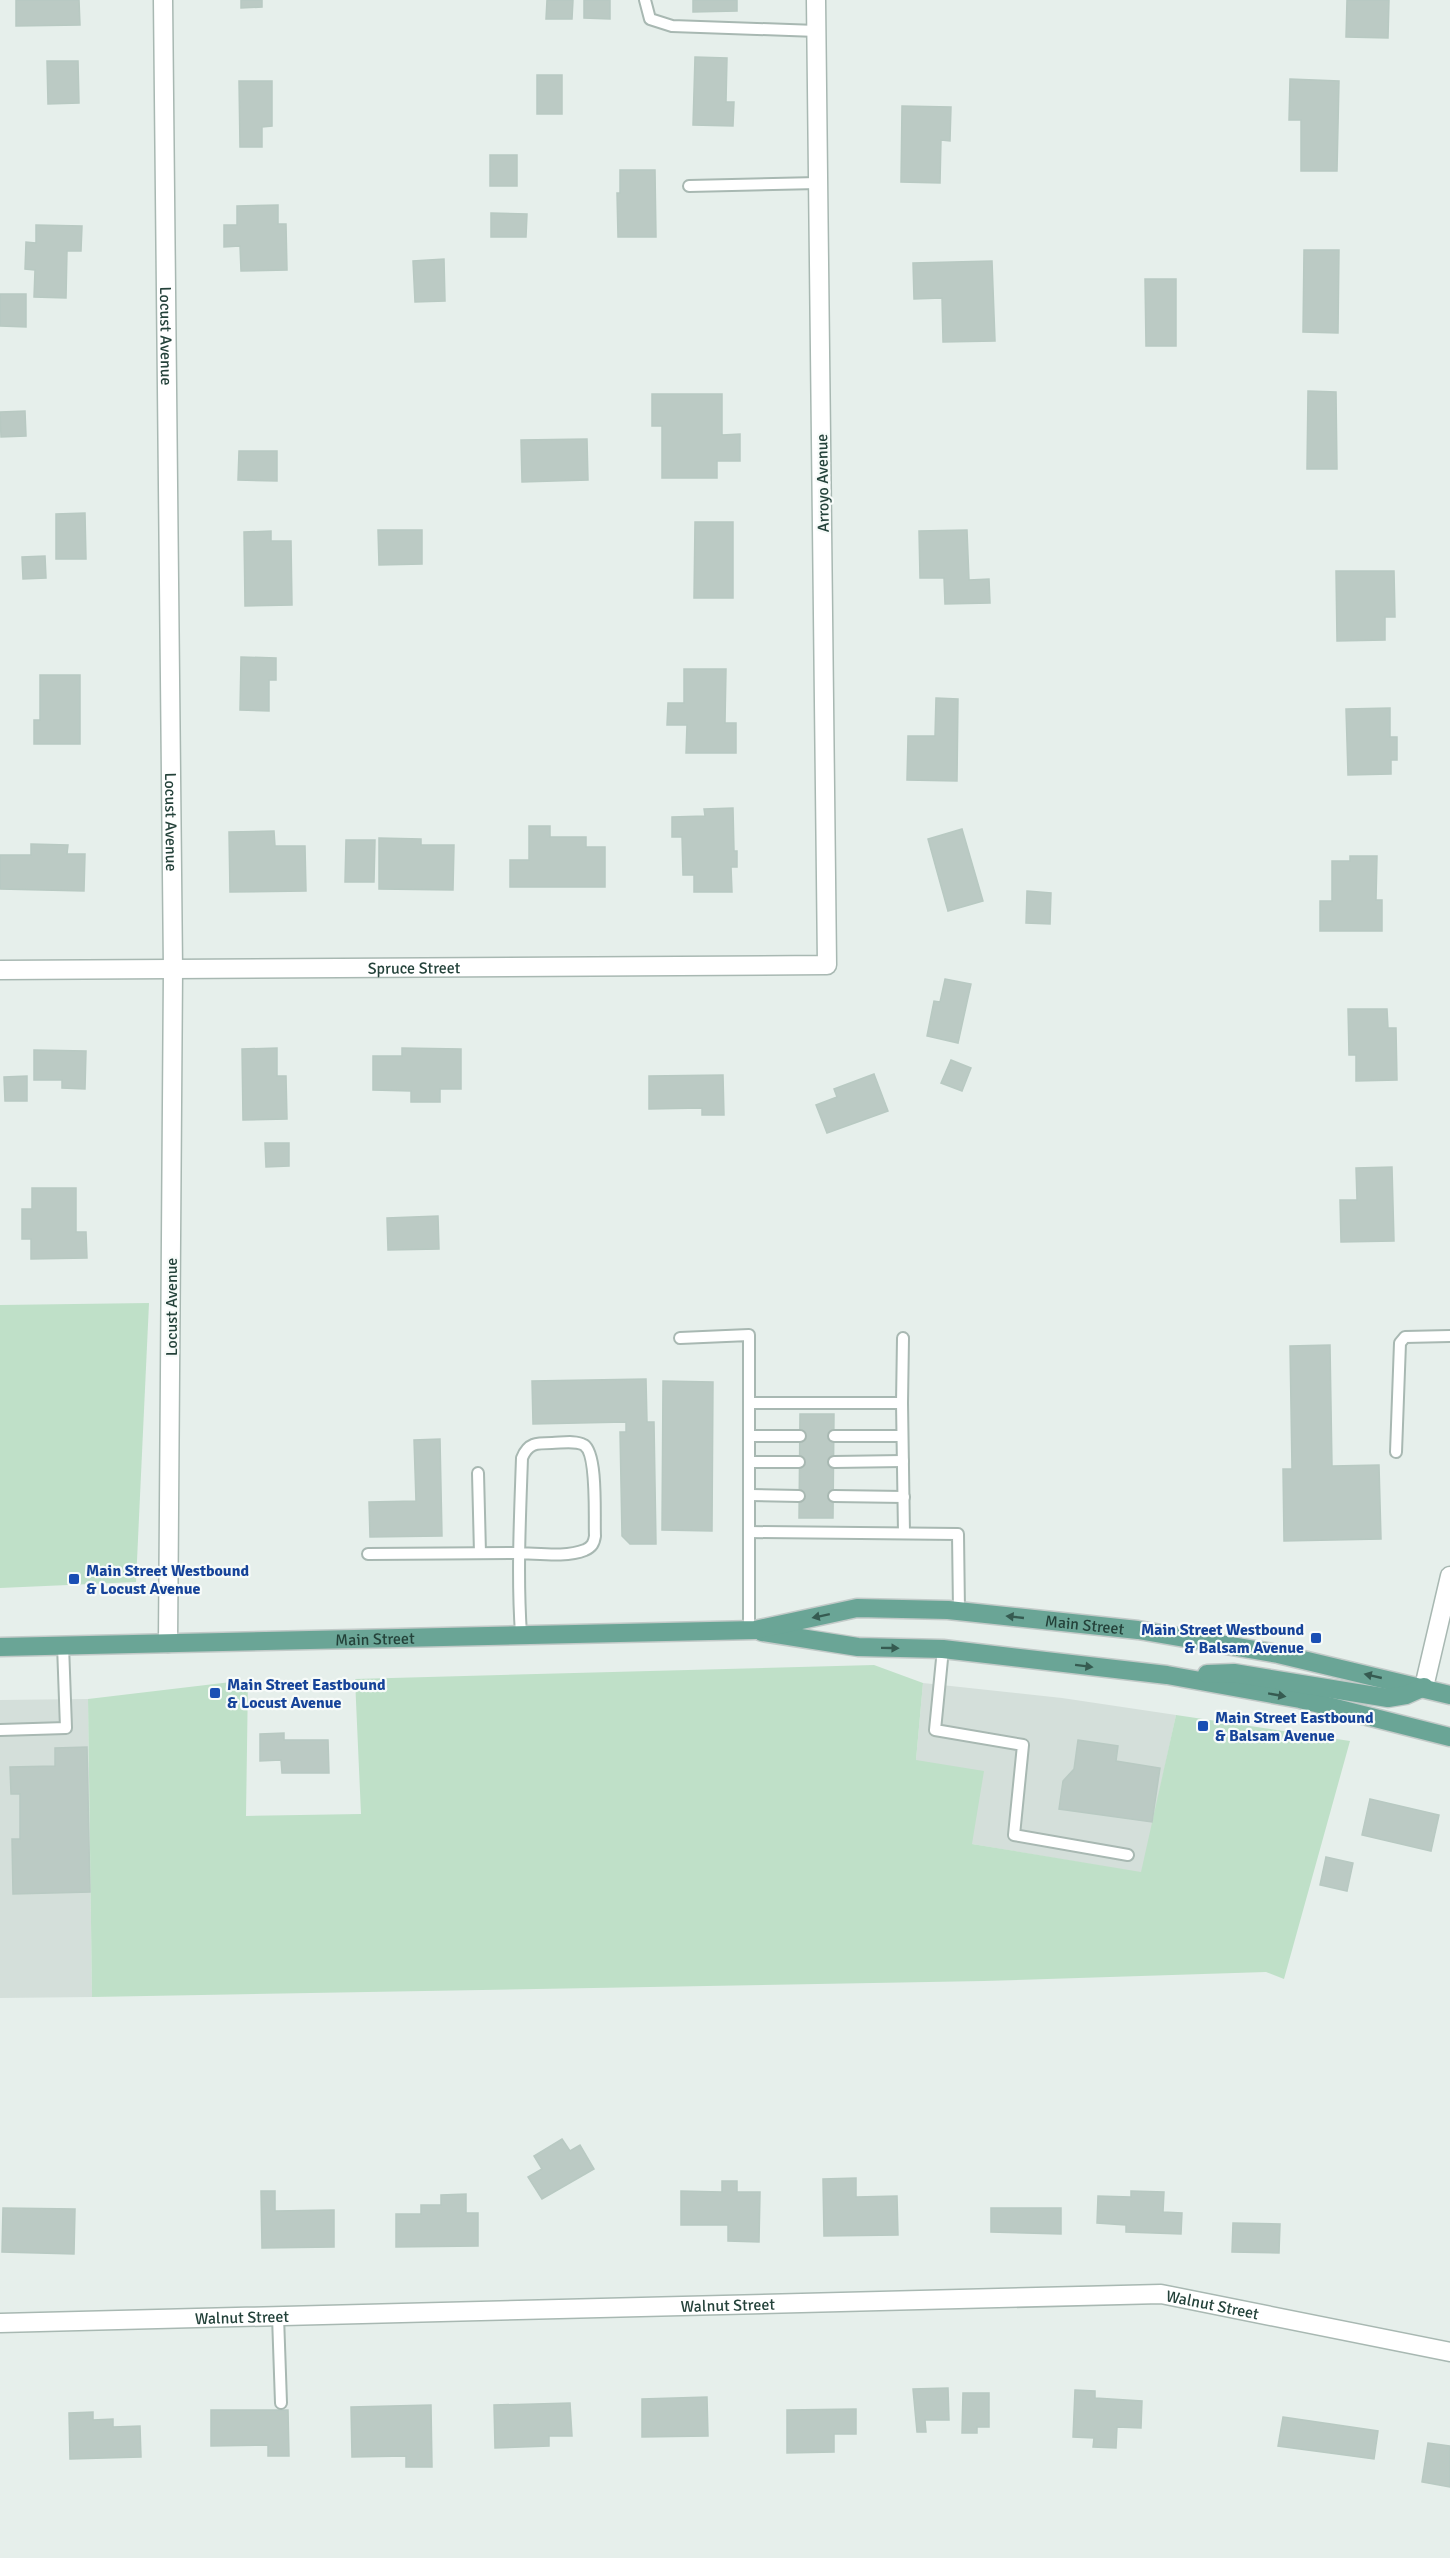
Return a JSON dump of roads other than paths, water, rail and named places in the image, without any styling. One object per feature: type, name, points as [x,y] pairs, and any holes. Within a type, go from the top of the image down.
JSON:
[{"type":"main road","name":"Main Street","points":[[749,1630],[857,1608],[959,1611],[1138,1630],[1278,1654],[1450,1695]]},
{"type":"main road","name":"Main Street","points":[[0,1647],[749,1630],[858,1647],[943,1649],[1167,1675],[1300,1699],[1450,1737]]},
{"type":"main road","points":[[1167,1675],[1234,1673],[1388,1698],[1406,1695],[1424,1688]]},
{"type":"street","name":"Locust Avenue","points":[[163,0],[173,970],[168,1643]]},
{"type":"street","name":"Arroyo Avenue","points":[[816,0],[827,965]]},
{"type":"street","name":"Spruce Street","points":[[0,970],[827,965]]},
{"type":"street","points":[[1424,1688],[1450,1576]]},
{"type":"street","name":"Walnut Street","points":[[0,2323],[1161,2294],[1450,2352]]},
{"type":"lane","points":[[645,0],[650,19],[672,26],[817,31]]},
{"type":"lane","points":[[689,186],[819,183]]},
{"type":"lane","points":[[680,1338],[748,1335],[749,1630]]},
{"type":"lane","points":[[1396,1452],[1400,1343],[1405,1336],[1450,1336]]},
{"type":"lane","points":[[903,1338],[904,1533]]},
{"type":"lane","points":[[750,1403],[902,1403]]},
{"type":"lane","points":[[750,1436],[800,1436]]},
{"type":"lane","points":[[834,1436],[902,1436]]},
{"type":"lane","points":[[368,1554],[480,1553],[520,1553],[573,1553],[588,1549],[594,1543],[592,1465],[590,1451],[583,1445],[575,1442],[534,1443],[526,1448],[522,1458],[520,1553],[518,1587],[521,1634]]},
{"type":"lane","points":[[834,1462],[903,1461]]},
{"type":"lane","points":[[750,1462],[799,1462]]},
{"type":"lane","points":[[478,1473],[480,1553]]},
{"type":"lane","points":[[750,1495],[799,1496]]},
{"type":"lane","points":[[834,1496],[904,1497]]},
{"type":"lane","points":[[749,1532],[958,1534],[959,1611]]},
{"type":"lane","points":[[0,1730],[66,1728],[63,1645]]},
{"type":"lane","points":[[943,1649],[935,1730],[1023,1745],[1014,1835],[1128,1855]]},
{"type":"lane","points":[[278,2316],[281,2403]]},
{"type":"place","name":"Main Street Westbound & Locust Avenue","points":[[74,1579]]},
{"type":"place","name":"Main Street Westbound & Balsam Avenue","points":[[1316,1638]]},
{"type":"place","name":"Main Street Eastbound & Locust Avenue","points":[[215,1693]]},
{"type":"place","name":"Main Street Eastbound & Balsam Avenue","points":[[1203,1726]]}]
